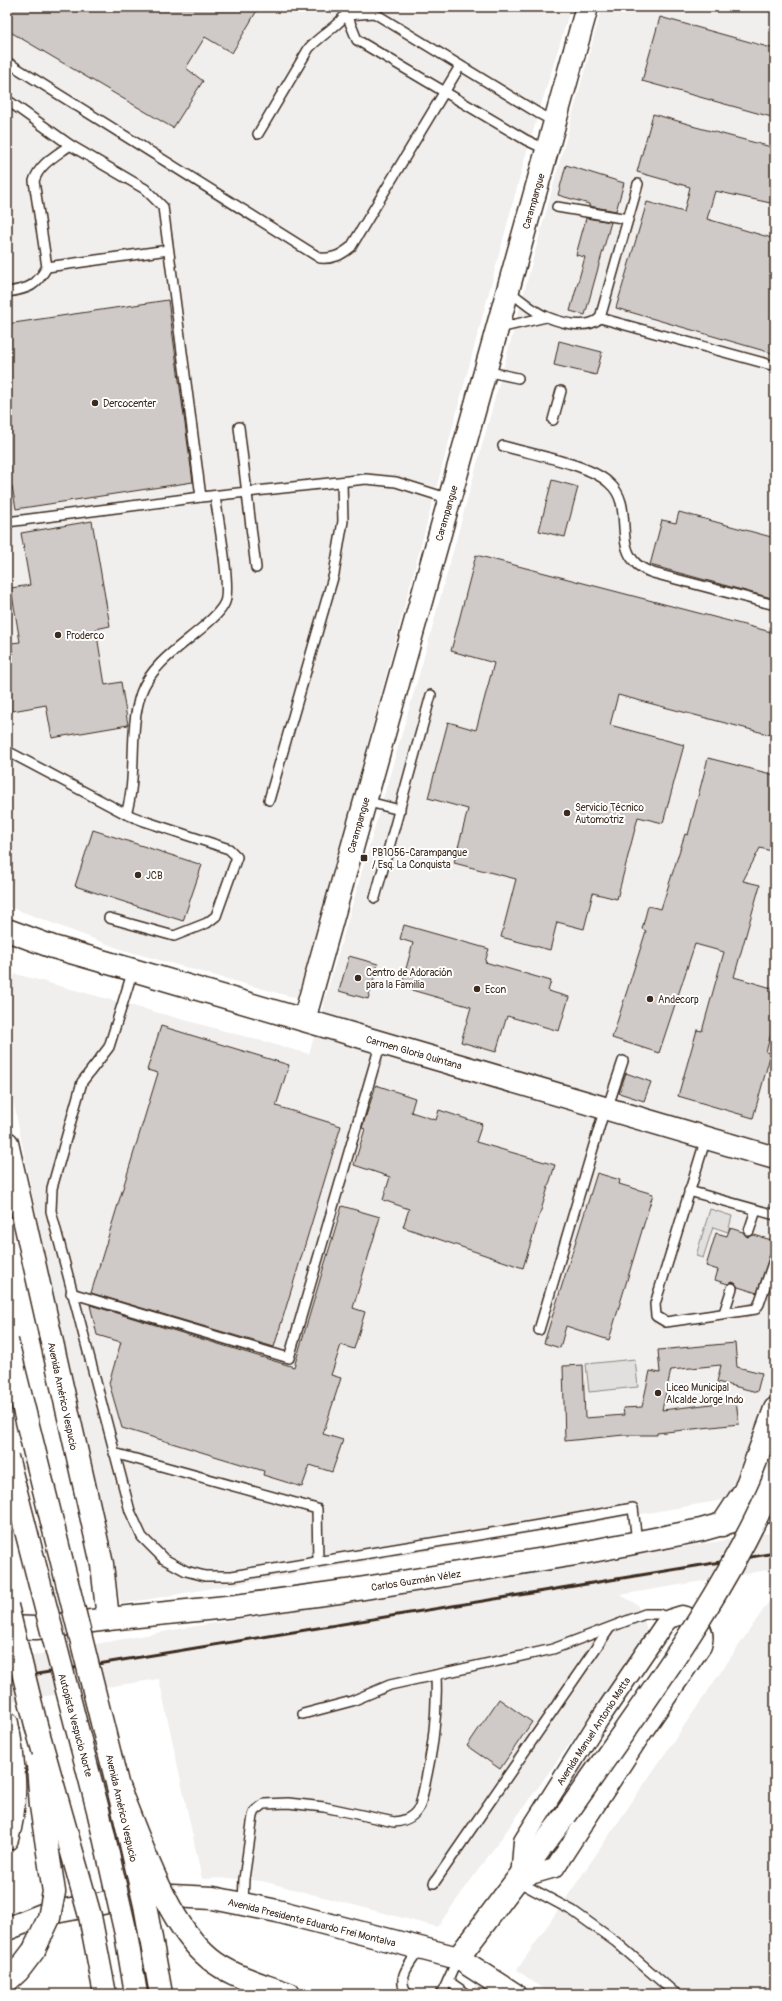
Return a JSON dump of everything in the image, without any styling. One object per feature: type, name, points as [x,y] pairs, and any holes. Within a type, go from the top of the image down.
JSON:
[{"type":"main road","name":"Carampangue","points":[[304,1020],[587,7]]},
{"type":"main road","name":"Carmen Gloria Quintana","points":[[7,930],[53,947],[775,1158]]},
{"type":"main road","name":"Carmen Gloria Quintana","points":[[7,944],[53,947]]},
{"type":"main road","name":"Avenida Américo Vespucio","points":[[7,1143],[102,1564],[108,1619]]},
{"type":"main road","name":"Avenida Américo Vespucio","points":[[7,1340],[118,1787],[145,1905],[161,1994]]},
{"type":"main road","points":[[722,1525],[745,1490],[775,1409]]},
{"type":"main road","name":"Autopista Vespucio Norte","points":[[7,1457],[98,1810],[123,1919],[136,1994]]},
{"type":"main road","points":[[458,1958],[565,1816],[701,1617],[748,1535],[775,1477]]},
{"type":"main road","points":[[722,1525],[768,1511],[775,1506]]},
{"type":"main road","name":"Carlos Guzmán Vélez","points":[[108,1619],[236,1606],[346,1591],[637,1542],[722,1525]]},
{"type":"main road","points":[[7,1606],[36,1725],[90,1916],[105,1994]]},
{"type":"main road","points":[[7,1628],[36,1628],[108,1619]]},
{"type":"main road","points":[[7,1723],[12,1750],[14,1788],[11,1823],[7,1839]]},
{"type":"main road","points":[[7,1981],[34,1950],[50,1918],[54,1892],[39,1784],[36,1725]]},
{"type":"main road","points":[[118,1787],[162,1889],[191,1938],[204,1953],[220,1965],[239,1976],[289,1994]]},
{"type":"main road","name":"Avenida Presidente Eduardo Frei Montalva","points":[[7,1929],[31,1918],[64,1910],[151,1895],[194,1897],[243,1903],[458,1958],[514,1994]]},
{"type":"street","points":[[518,1880],[555,1868],[643,1732],[702,1646],[704,1641],[702,1629],[695,1620],[682,1615],[668,1619]]},
{"type":"street","name":"Avenida Manuel Antonio Matta","points":[[518,1880],[523,1841],[630,1673],[668,1619]]},
{"type":"lane","points":[[349,11],[374,13],[555,122]]},
{"type":"lane","points":[[349,11],[357,40],[526,140],[548,150]]},
{"type":"lane","points":[[258,134],[309,48],[319,37],[333,29],[349,11]]},
{"type":"lane","points":[[7,62],[313,254],[320,258],[332,259],[352,247],[460,66]]},
{"type":"lane","points":[[7,100],[70,145],[145,189],[163,207],[201,498]]},
{"type":"lane","points":[[7,292],[26,290],[36,283],[47,266],[34,181],[37,172],[42,166],[70,145]]},
{"type":"lane","points":[[508,292],[546,317],[576,324],[591,325],[600,318],[638,184]]},
{"type":"lane","points":[[557,207],[628,219]]},
{"type":"lane","points":[[47,266],[168,250]]},
{"type":"lane","points":[[497,329],[546,317]]},
{"type":"lane","points":[[600,318],[775,366]]},
{"type":"lane","points":[[486,371],[518,378]]},
{"type":"lane","points":[[553,420],[561,390]]},
{"type":"lane","points":[[239,427],[256,568]]},
{"type":"lane","points":[[503,446],[590,470],[611,484],[618,494],[622,506],[629,552],[632,560],[640,567],[653,573],[775,605]]},
{"type":"lane","points":[[7,522],[366,479],[396,482],[450,499]]},
{"type":"lane","points":[[269,800],[335,570],[343,521],[342,482]]},
{"type":"lane","points":[[126,814],[131,796],[135,731],[141,693],[155,668],[212,618],[225,602],[226,578],[215,496]]},
{"type":"lane","points":[[376,898],[431,695]]},
{"type":"lane","points":[[7,751],[126,814],[229,849],[238,857],[216,916],[202,926],[174,936],[109,918]]},
{"type":"lane","points":[[365,801],[400,810]]},
{"type":"lane","points":[[133,970],[109,1047],[82,1082],[52,1188],[50,1211],[130,1511],[142,1537],[164,1559],[186,1571],[205,1576],[232,1576],[633,1508],[637,1542]]},
{"type":"lane","points":[[71,1293],[289,1358],[381,1042]]},
{"type":"lane","points":[[539,1330],[606,1108],[623,1061]]},
{"type":"lane","points":[[706,1138],[655,1304],[654,1312],[659,1319],[666,1322],[756,1309],[775,1257]]},
{"type":"lane","points":[[689,1191],[775,1215]]},
{"type":"lane","points":[[749,1231],[756,1210]]},
{"type":"lane","points":[[724,1313],[732,1288]]},
{"type":"lane","points":[[114,1453],[317,1509],[318,1561]]},
{"type":"lane","points":[[303,1714],[352,1701],[390,1685],[553,1649],[609,1629],[645,1614],[659,1614],[668,1619]]},
{"type":"lane","points":[[434,1883],[609,1629]]},
{"type":"lane","points":[[243,1903],[244,1879],[253,1816],[255,1811],[264,1804],[306,1804],[394,1822],[408,1819],[417,1811],[420,1806],[433,1749],[437,1707],[436,1675]]},
{"type":"lane","points":[[518,1880],[580,1916],[616,1942],[676,1994]]},
{"type":"lane","points":[[408,1994],[403,1985],[403,1978],[405,1971],[421,1948]]},
{"type":"lane","points":[[440,1994],[448,1981],[458,1958]]},
{"type":"lane","points":[[448,1981],[467,1994]]},
{"type":"shaded area","points":[[7,7],[571,7],[525,158],[299,999],[123,950],[7,906]]},
{"type":"shaded area","points":[[602,7],[775,7],[775,1491],[121,1604],[61,1336],[7,1070],[7,985],[16,974],[309,1054],[426,650]]},
{"type":"shaded area","points":[[710,1209],[732,1216],[728,1232],[713,1227],[703,1258],[696,1256]]},
{"type":"shaded area","points":[[635,1359],[638,1387],[589,1392],[586,1364]]},
{"type":"shaded area","points":[[775,1532],[775,1564],[773,1569],[620,1595],[637,1604],[646,1626],[647,1637],[437,1927],[262,1881],[228,1878],[202,1879],[159,1679],[7,1702],[7,1660],[190,1627]]},
{"type":"shaded area","points":[[772,1597],[775,1597],[775,1994],[550,1994],[517,1970]]},
{"type":"shaded area","points":[[477,1983],[491,1994],[469,1994]]},
{"type":"building","points":[[7,7],[259,7],[232,53],[205,37],[186,68],[203,81],[173,128],[7,30]]},
{"type":"building","points":[[660,17],[775,49],[775,118],[642,81]]},
{"type":"building","points":[[653,114],[775,148],[775,204],[715,191],[707,219],[775,239],[775,354],[616,308],[647,202],[684,212],[690,187],[637,172]]},
{"type":"building","points":[[566,165],[624,183],[616,211],[589,206],[589,204],[558,195]]},
{"type":"building","points":[[586,218],[611,222],[585,315],[570,311],[585,257],[576,255]]},
{"type":"building","name":"Dercocenter","points":[[168,300],[193,482],[16,509],[12,486],[7,486],[7,324]]},
{"type":"building","points":[[559,341],[602,352],[596,375],[554,365]]},
{"type":"building","points":[[552,480],[578,487],[565,537],[539,531]]},
{"type":"building","points":[[679,512],[775,538],[775,599],[650,565],[662,520],[676,523]]},
{"type":"building","name":"Proderco","points":[[92,521],[110,626],[96,629],[105,685],[121,682],[128,725],[52,738],[46,705],[7,712],[7,652],[12,651],[11,643],[20,642],[11,588],[30,585],[21,533]]},
{"type":"building","points":[[476,555],[775,633],[775,736],[618,695],[610,725],[684,745],[663,823],[638,817],[617,899],[593,893],[584,929],[557,922],[550,950],[501,937],[516,879],[454,863],[468,809],[428,798],[448,722],[476,730],[494,663],[451,651]]},
{"type":"building","points":[[708,758],[775,775],[775,852],[760,848],[743,881],[760,885],[734,977],[775,989],[775,1019],[766,1052],[771,1053],[753,1118],[678,1096],[697,1030],[702,1031],[724,952],[695,944],[659,1053],[612,1038],[646,931],[642,929],[648,906],[661,909],[685,834],[688,835]]},
{"type":"building","name":"JCB","points":[[93,830],[202,865],[183,921],[75,886]]},
{"type":"building","name":"Econ","points":[[404,925],[489,949],[485,962],[551,981],[548,991],[569,997],[559,1031],[507,1016],[496,1052],[461,1042],[471,1007],[401,987],[413,943],[400,939]]},
{"type":"building","name":"Centro de Adoración para la Familia","points":[[349,956],[378,964],[368,999],[339,991]]},
{"type":"building","points":[[161,1026],[289,1065],[276,1106],[341,1126],[274,1347],[91,1293],[158,1073],[147,1070]]},
{"type":"building","points":[[626,1073],[651,1082],[644,1101],[619,1093]]},
{"type":"building","points":[[376,1085],[415,1098],[411,1112],[436,1120],[439,1110],[482,1124],[476,1142],[555,1165],[523,1268],[403,1227],[409,1209],[383,1200],[390,1177],[354,1165],[365,1129],[362,1128]]},
{"type":"building","points":[[597,1173],[620,1180],[619,1184],[653,1194],[609,1340],[566,1326],[560,1348],[544,1343]]},
{"type":"building","points":[[342,1206],[380,1217],[353,1308],[365,1312],[354,1349],[341,1345],[331,1375],[341,1378],[323,1434],[343,1440],[332,1472],[310,1465],[302,1487],[263,1475],[264,1471],[122,1428],[109,1383],[121,1342],[97,1335],[90,1305],[294,1367]]},
{"type":"building","points":[[730,1228],[743,1232],[747,1237],[754,1235],[775,1241],[757,1293],[738,1287],[733,1282],[728,1284],[715,1280],[718,1270],[706,1266],[716,1233],[727,1236]]},
{"type":"building","points":[[735,1343],[737,1367],[762,1373],[757,1392],[717,1382],[721,1365],[671,1370],[662,1410],[736,1401],[739,1424],[657,1433],[657,1435],[624,1435],[565,1441],[563,1366],[583,1365],[585,1418],[624,1415],[623,1408],[642,1407],[650,1371],[660,1373],[658,1350]]},
{"type":"building","points":[[499,1699],[532,1722],[500,1769],[467,1746]]},
{"type":"railway","points":[[7,1679],[775,1553]]},
{"type":"place","name":"Dercocenter","points":[[95,403]]},
{"type":"place","name":"Proderco","points":[[58,635]]},
{"type":"place","name":"Servicio Técnico Automotriz","points":[[567,813]]},
{"type":"place","name":"PB1056-Carampangue / Esq. La Conquista","points":[[364,858]]},
{"type":"place","name":"JCB","points":[[138,875]]},
{"type":"place","name":"Centro de Adoración para la Familia","points":[[358,978]]},
{"type":"place","name":"Econ","points":[[477,989]]},
{"type":"place","name":"Andecorp","points":[[650,999]]},
{"type":"place","name":"Liceo Municipal Alcalde Jorge Indo","points":[[658,1393]]}]
